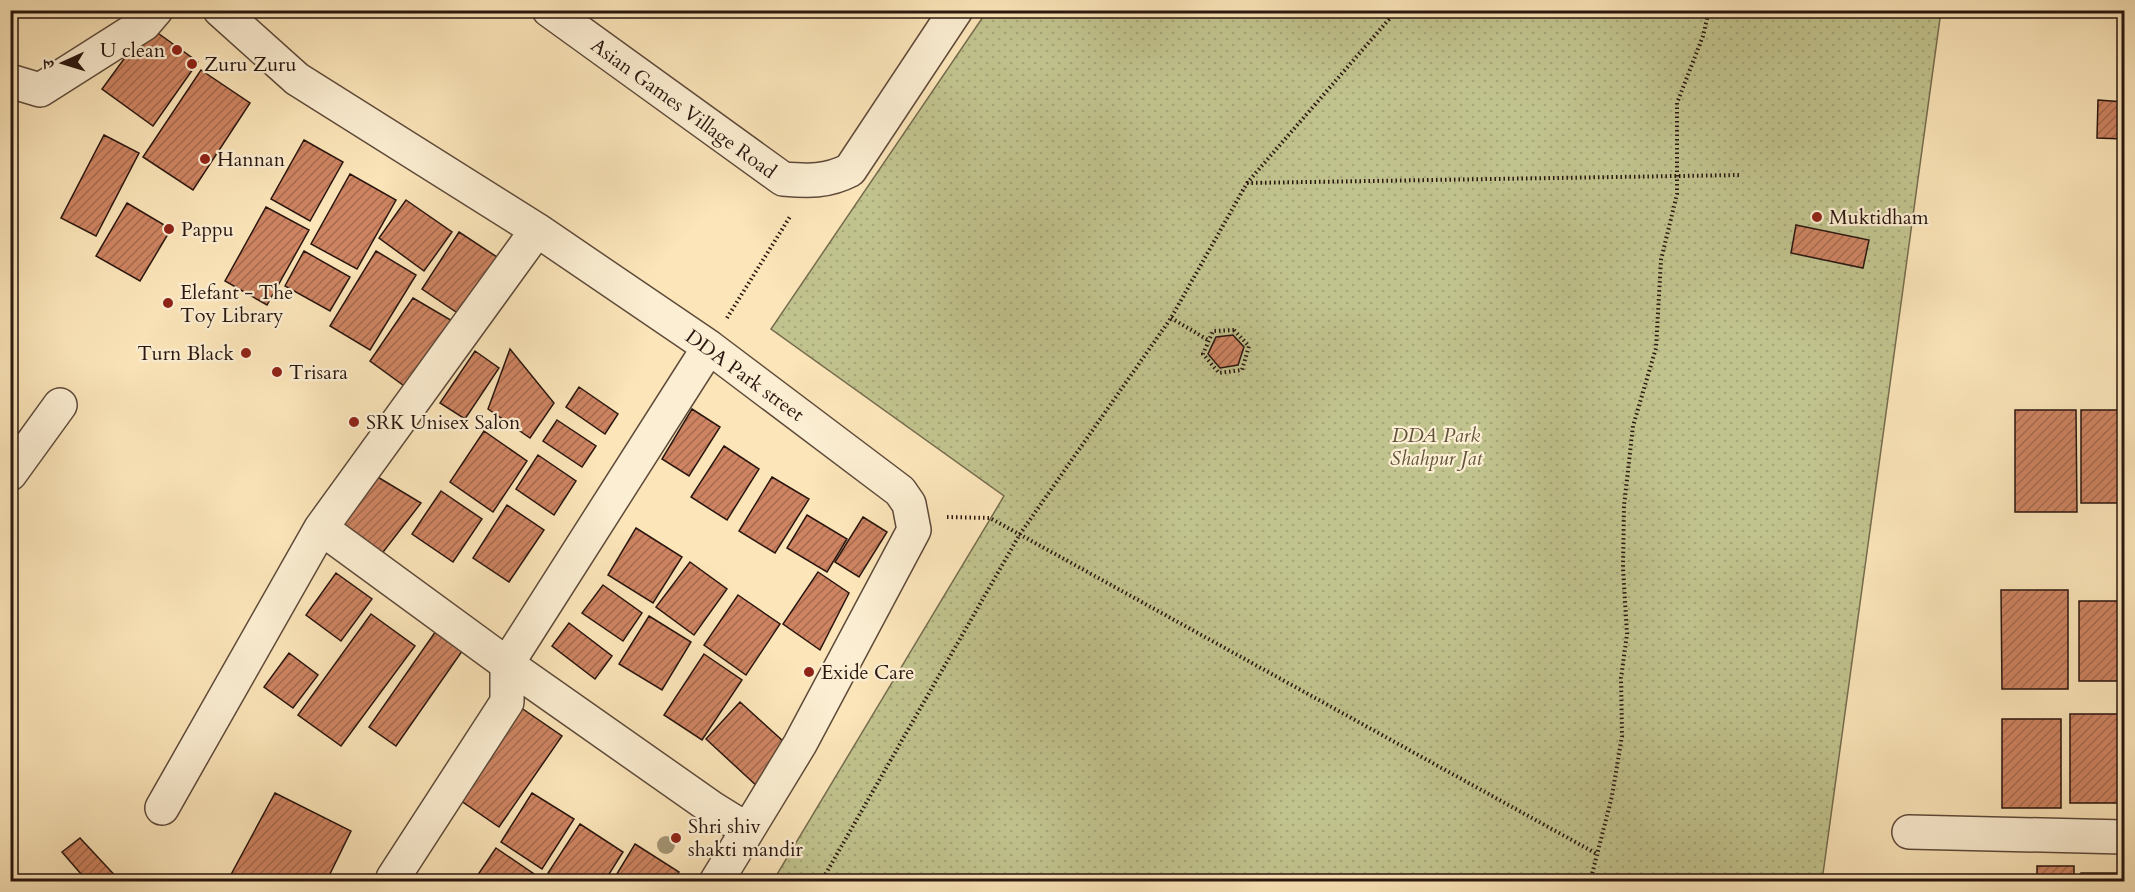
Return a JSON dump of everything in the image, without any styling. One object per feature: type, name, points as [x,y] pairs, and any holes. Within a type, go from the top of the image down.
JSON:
[{"type":"street","points":[[10,81],[40,90],[144,24],[156,10]]},
{"type":"street","name":"DDA Park street","points":[[220,10],[297,79],[537,230],[718,334],[900,491],[909,504],[913,517]]},
{"type":"street","name":"Asian Games Village Road","points":[[549,10],[783,179],[811,182],[833,179],[850,170],[956,10]]},
{"type":"street","points":[[162,808],[321,528],[537,230]]},
{"type":"street","points":[[393,878],[507,702],[507,664],[718,334]]},
{"type":"street","points":[[10,474],[60,405]]},
{"type":"street","points":[[716,882],[805,734],[914,530],[913,517]]},
{"type":"street","points":[[321,528],[507,664],[746,829]]},
{"type":"street","points":[[1909,832],[2124,837]]},
{"type":"path","points":[[821,882],[1020,534],[1171,318],[1247,183],[1397,10]]},
{"type":"path","points":[[1590,882],[1612,796],[1622,736],[1621,678],[1627,634],[1623,568],[1624,506],[1633,426],[1656,348],[1661,260],[1677,195],[1677,103],[1703,36],[1708,10]]},
{"type":"path","points":[[1247,183],[1739,176]]},
{"type":"path","points":[[718,334],[811,182]]},
{"type":"path","points":[[1171,318],[1208,340]]},
{"type":"path","points":[[1234,330],[1249,346],[1242,370],[1219,373],[1203,354],[1208,340],[1213,331],[1234,330]]},
{"type":"path","points":[[913,517],[990,518],[1597,854]]},
{"type":"green space","name":"DDA Park Shahpur Jat","points":[[987,11],[1941,11],[1822,881],[773,881],[1004,496],[771,329]]},
{"type":"building","points":[[148,26],[198,62],[153,126],[102,89]]},
{"type":"building","points":[[201,70],[250,103],[193,190],[143,157]]},
{"type":"building","points":[[2098,100],[2124,102],[2124,139],[2097,138]]},
{"type":"building","points":[[104,135],[139,153],[96,236],[61,218]]},
{"type":"building","points":[[304,140],[343,162],[310,221],[271,199]]},
{"type":"building","points":[[350,174],[396,200],[357,269],[311,244]]},
{"type":"building","points":[[406,200],[452,232],[424,271],[379,238]]},
{"type":"building","points":[[127,203],[171,229],[140,281],[96,256]]},
{"type":"building","points":[[266,207],[309,230],[267,305],[225,281]]},
{"type":"building","points":[[1796,225],[1869,240],[1863,268],[1791,253]]},
{"type":"building","points":[[459,232],[497,257],[459,314],[422,289]]},
{"type":"building","points":[[304,251],[350,277],[330,311],[285,286]]},
{"type":"building","points":[[376,251],[416,275],[370,350],[330,326]]},
{"type":"building","points":[[413,298],[454,322],[407,388],[370,361]]},
{"type":"building","points":[[1233,335],[1244,347],[1238,365],[1220,368],[1208,354],[1216,337]]},
{"type":"building","points":[[510,349],[554,403],[530,438],[488,409]]},
{"type":"building","points":[[475,351],[499,368],[465,419],[440,403]]},
{"type":"building","points":[[579,387],[618,414],[605,434],[566,407]]},
{"type":"building","points":[[692,409],[720,427],[689,476],[662,459]]},
{"type":"building","points":[[2015,410],[2076,410],[2077,512],[2015,512]]},
{"type":"building","points":[[2081,410],[2124,410],[2124,503],[2081,503]]},
{"type":"building","points":[[557,420],[596,446],[582,467],[543,441]]},
{"type":"building","points":[[484,431],[527,461],[493,512],[450,482]]},
{"type":"building","points":[[724,446],[759,469],[727,520],[691,497]]},
{"type":"building","points":[[538,455],[576,481],[554,515],[516,489]]},
{"type":"building","points":[[371,473],[421,503],[380,556],[334,528]]},
{"type":"building","points":[[772,477],[809,499],[775,553],[739,531]]},
{"type":"building","points":[[441,491],[482,519],[453,562],[412,534]]},
{"type":"building","points":[[507,505],[544,530],[509,582],[473,558]]},
{"type":"building","points":[[807,515],[847,539],[827,572],[787,548]]},
{"type":"building","points":[[863,517],[887,532],[859,577],[835,562]]},
{"type":"building","points":[[636,528],[682,557],[653,603],[608,575]]},
{"type":"building","points":[[690,562],[727,589],[694,635],[656,607]]},
{"type":"building","points":[[818,572],[849,593],[820,650],[783,624]]},
{"type":"building","points":[[336,573],[372,599],[341,641],[306,615]]},
{"type":"building","points":[[603,585],[642,613],[623,641],[582,613]]},
{"type":"building","points":[[2001,590],[2068,590],[2068,689],[2002,689]]},
{"type":"building","points":[[738,595],[780,624],[746,675],[704,645]]},
{"type":"building","points":[[2079,601],[2124,601],[2124,681],[2079,681]]},
{"type":"building","points":[[371,614],[415,646],[341,746],[298,715]]},
{"type":"building","points":[[649,616],[691,642],[662,690],[619,664]]},
{"type":"building","points":[[569,623],[612,656],[595,679],[552,646]]},
{"type":"building","points":[[438,628],[465,647],[396,746],[369,727]]},
{"type":"building","points":[[289,653],[318,675],[293,708],[264,687]]},
{"type":"building","points":[[704,654],[742,680],[702,740],[664,715]]},
{"type":"building","points":[[740,702],[794,751],[759,788],[706,739]]},
{"type":"building","points":[[517,705],[562,736],[499,827],[454,796]]},
{"type":"building","points":[[2070,714],[2124,714],[2124,803],[2070,803]]},
{"type":"building","points":[[2002,719],[2061,719],[2061,808],[2002,808]]},
{"type":"building","points":[[275,793],[351,831],[326,882],[227,882]]},
{"type":"building","points":[[532,793],[574,819],[542,869],[501,842]]},
{"type":"building","points":[[580,824],[623,852],[604,882],[561,882],[548,873]]},
{"type":"building","points":[[80,838],[121,882],[88,882],[62,852]]},
{"type":"building","points":[[635,844],[679,872],[673,882],[612,882]]},
{"type":"building","points":[[496,848],[537,876],[533,882],[473,882]]},
{"type":"building","points":[[2037,866],[2074,866],[2074,882],[2037,882]]},
{"type":"building","points":[[2081,873],[2124,873],[2124,882],[2081,882]]},
{"type":"place","name":"U clean","points":[[177,50]]},
{"type":"place","name":"Zuru Zuru","points":[[192,64]]},
{"type":"place","name":"Hannan","points":[[205,159]]},
{"type":"place","name":"Muktidham","points":[[1817,217]]},
{"type":"place","name":"Pappu","points":[[169,229]]},
{"type":"place","name":"Elefant - The Toy Library","points":[[168,303]]},
{"type":"place","name":"Turn Black","points":[[246,353]]},
{"type":"place","name":"Trisara","points":[[277,372]]},
{"type":"place","name":"SRK Unisex Salon","points":[[354,422]]},
{"type":"place","name":"Exide Care","points":[[809,672]]},
{"type":"place","name":"Shri shiv shakti mandir","points":[[676,838]]}]
